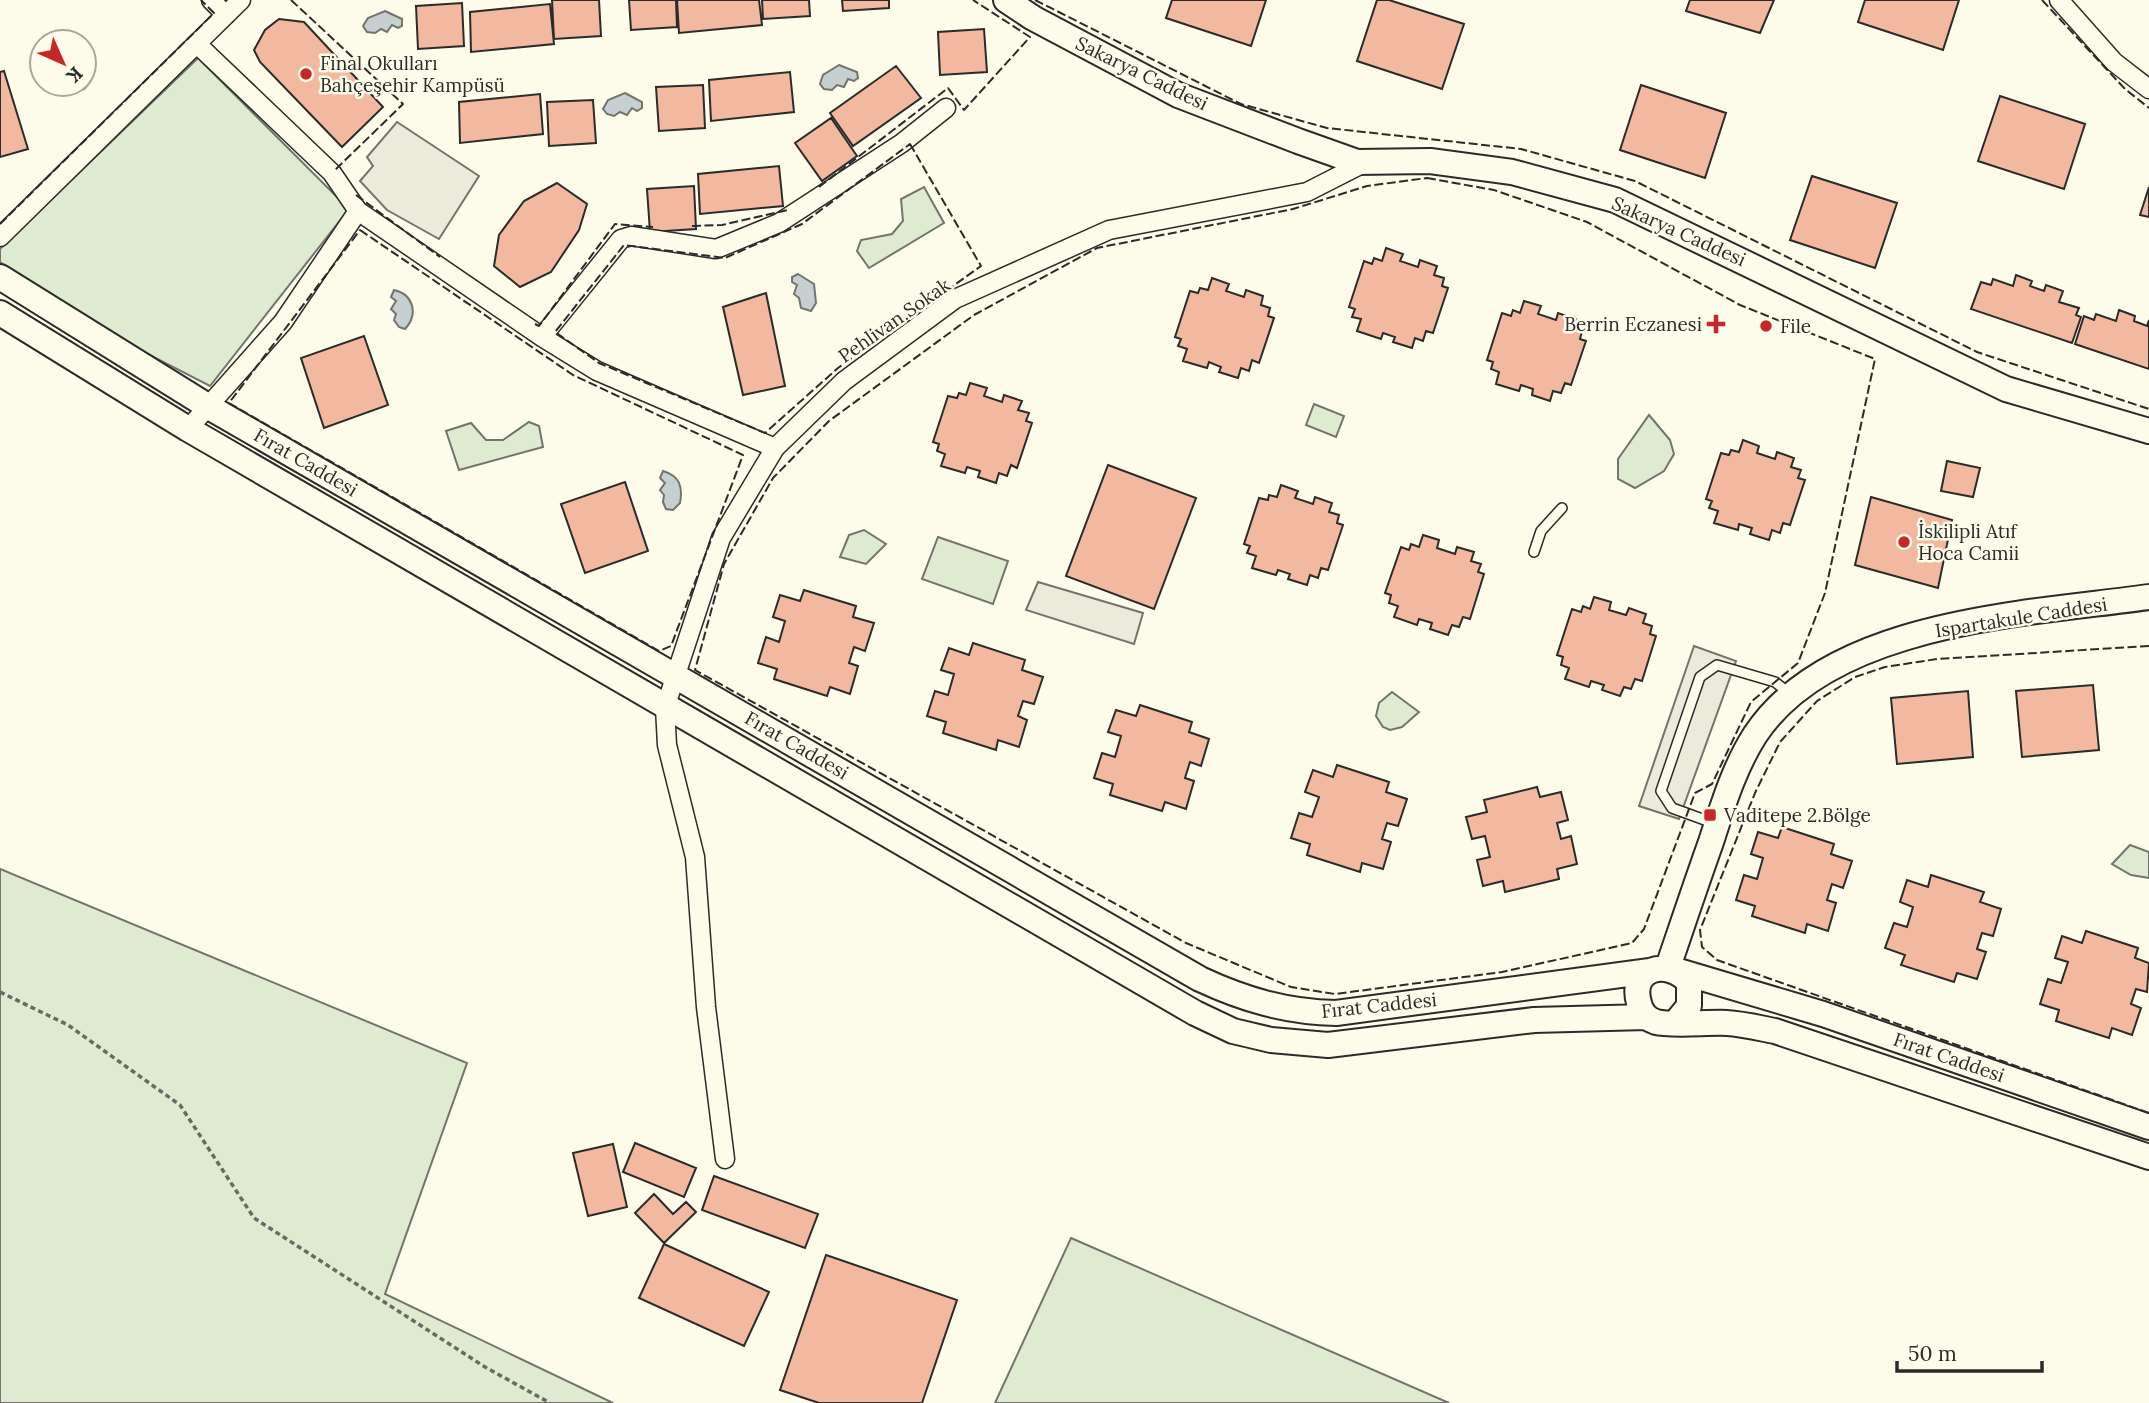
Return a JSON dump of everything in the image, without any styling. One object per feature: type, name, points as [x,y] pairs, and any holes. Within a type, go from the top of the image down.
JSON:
[{"type":"main road","name":"Sakarya Caddesi","points":[[1006,0],[1178,94],[1298,141],[1357,162],[1430,162],[1512,172],[1615,200],[2006,389],[2149,431]]},
{"type":"main road","name":"Fırat Caddesi","points":[[0,277],[209,407],[1200,979],[1265,1005],[1299,1012],[1336,1013],[1659,969],[1823,1014],[2149,1127]]},
{"type":"main road","name":"Fırat Caddesi","points":[[0,313],[188,429],[665,708],[1195,1013],[1233,1031],[1271,1040],[1328,1045],[1534,1020],[1646,1017]]},
{"type":"main road","name":"Ispartakule Caddesi","points":[[1659,969],[1717,824],[1734,772],[1756,733],[1818,675],[1863,653],[1945,626],[2149,597]]},
{"type":"main road","points":[[1659,969],[1683,976],[1692,990],[1689,1006],[1676,1022],[1659,1023],[1646,1017],[1640,1007],[1637,991],[1643,978],[1659,969]]},
{"type":"main road","name":"Fırat Caddesi","points":[[1676,1022],[1730,1023],[1775,1031],[2149,1157]]},
{"type":"street","points":[[211,0],[226,15]]},
{"type":"street","points":[[0,237],[241,0]]},
{"type":"street","points":[[2059,0],[2114,62],[2149,89]]},
{"type":"street","points":[[197,44],[332,173],[358,211],[542,337],[597,371],[775,448]]},
{"type":"street","points":[[542,337],[621,239],[631,236],[716,249],[779,223],[902,143],[946,108]]},
{"type":"street","name":"Pehlivan Sokak","points":[[725,1159],[706,1007],[695,857],[667,745],[665,708],[721,538],[775,448],[844,381],[955,299],[1109,230],[1307,192],[1366,162]]},
{"type":"street","points":[[188,429],[283,322],[358,211]]},
{"type":"lane","points":[[1534,552],[1541,531],[1562,508]]},
{"type":"lane","points":[[1717,824],[1672,808],[1661,791],[1700,677],[1717,665],[1775,682],[1793,696]]},
{"type":"path","points":[[0,992],[68,1025],[180,1105],[254,1218],[485,1367],[550,1403]]},
{"type":"green space","points":[[198,58],[349,209],[210,386],[134,347],[0,262],[0,249]]},
{"type":"green space","points":[[924,187],[944,223],[869,268],[857,251],[861,240],[892,234],[903,221],[901,199]]},
{"type":"green space","points":[[1314,404],[1344,416],[1336,437],[1306,425]]},
{"type":"green space","points":[[1649,415],[1670,440],[1674,454],[1664,471],[1635,488],[1618,479],[1618,459]]},
{"type":"green space","points":[[529,422],[539,426],[543,447],[459,470],[446,431],[471,423],[486,440],[503,440]]},
{"type":"green space","points":[[864,530],[886,544],[866,564],[840,557],[849,535]]},
{"type":"green space","points":[[938,537],[1008,561],[993,604],[922,579]]},
{"type":"green space","points":[[1392,692],[1419,712],[1402,727],[1390,730],[1383,727],[1376,716],[1379,703]]},
{"type":"green space","points":[[2130,845],[2149,852],[2149,878],[2131,875],[2112,864]]},
{"type":"green space","points":[[0,869],[467,1063],[385,1294],[613,1403],[0,1403]]},
{"type":"green space","points":[[1071,1238],[1449,1403],[995,1403]]},
{"type":"shaded area","points":[[385,11],[402,19],[402,26],[398,28],[392,25],[387,32],[381,29],[375,33],[367,32],[363,26],[368,18]]},
{"type":"shaded area","points":[[839,65],[857,72],[858,78],[854,81],[848,79],[844,87],[837,85],[832,90],[824,89],[820,84],[823,75]]},
{"type":"shaded area","points":[[625,93],[642,102],[642,108],[637,111],[632,108],[627,115],[620,112],[614,116],[607,114],[603,109],[608,100]]},
{"type":"shaded area","points":[[397,122],[479,176],[439,239],[387,210],[360,181],[373,166],[367,157]]},
{"type":"shaded area","points":[[798,274],[814,284],[816,303],[811,311],[801,308],[799,298],[794,294],[797,285],[792,282],[792,277]]},
{"type":"shaded area","points":[[394,290],[406,296],[412,305],[412,317],[405,329],[399,327],[394,320],[396,314],[391,309],[396,301],[391,297]]},
{"type":"shaded area","points":[[663,471],[679,483],[680,503],[673,510],[666,509],[663,502],[664,495],[660,490],[665,483],[660,478]]},
{"type":"shaded area","points":[[1038,582],[1143,613],[1134,644],[1026,610]]},
{"type":"shaded area","points":[[1694,646],[1736,661],[1679,819],[1639,806]]},
{"type":"building","points":[[552,0],[599,0],[601,36],[554,39]]},
{"type":"building","points":[[629,0],[676,0],[677,27],[631,30]]},
{"type":"building","points":[[677,0],[759,0],[762,25],[679,33]]},
{"type":"building","points":[[762,0],[809,0],[810,16],[763,19]]},
{"type":"building","points":[[842,0],[889,0],[889,8],[843,11]]},
{"type":"building","points":[[1172,0],[1266,0],[1251,46],[1166,18]]},
{"type":"building","points":[[1377,0],[1389,0],[1464,24],[1442,89],[1357,61]]},
{"type":"building","points":[[1690,0],[1774,0],[1760,33],[1686,11]]},
{"type":"building","points":[[1865,0],[1959,0],[1943,50],[1858,22]]},
{"type":"building","points":[[462,3],[464,46],[418,49],[416,6]]},
{"type":"building","points":[[550,4],[554,44],[471,52],[470,12]]},
{"type":"building","points":[[279,19],[304,22],[383,107],[342,147],[260,62],[254,50],[265,30]]},
{"type":"building","points":[[984,29],[987,72],[940,75],[938,32]]},
{"type":"building","points":[[896,66],[921,98],[853,146],[830,113]]},
{"type":"building","points":[[4,71],[28,149],[0,157],[0,72]]},
{"type":"building","points":[[790,72],[794,112],[711,121],[709,80]]},
{"type":"building","points":[[703,85],[705,128],[659,131],[656,87]]},
{"type":"building","points":[[1641,85],[1726,113],[1705,178],[1620,150]]},
{"type":"building","points":[[540,94],[543,134],[460,143],[459,102]]},
{"type":"building","points":[[2000,96],[2085,124],[2064,189],[1978,161]]},
{"type":"building","points":[[593,100],[596,143],[549,146],[547,102]]},
{"type":"building","points":[[831,118],[857,156],[822,181],[795,143]]},
{"type":"building","points":[[779,166],[783,206],[700,214],[698,174]]},
{"type":"building","points":[[1812,176],[1897,203],[1875,268],[1790,240]]},
{"type":"building","points":[[557,183],[587,204],[579,230],[551,272],[520,287],[494,266],[499,235],[524,201]]},
{"type":"building","points":[[694,186],[696,229],[650,232],[647,189]]},
{"type":"building","points":[[2149,187],[2149,217],[2140,215]]},
{"type":"building","points":[[1386,248],[1403,254],[1400,261],[1418,267],[1420,260],[1437,266],[1434,275],[1444,278],[1442,286],[1448,288],[1433,333],[1426,331],[1423,341],[1415,338],[1412,348],[1393,342],[1395,337],[1383,333],[1381,339],[1357,331],[1361,319],[1352,317],[1355,309],[1349,307],[1364,261],[1372,264],[1374,258],[1382,261]]},
{"type":"building","points":[[2016,275],[2032,281],[2030,286],[2044,291],[2046,285],[2063,291],[2059,302],[2079,308],[2076,315],[2081,317],[2072,343],[1971,309],[1981,282],[1991,285],[1993,279],[2013,286]]},
{"type":"building","points":[[1212,278],[1229,284],[1226,291],[1244,297],[1246,290],[1263,296],[1261,305],[1270,308],[1268,316],[1274,318],[1259,363],[1252,360],[1249,371],[1241,368],[1238,378],[1219,372],[1221,367],[1209,362],[1207,368],[1183,361],[1187,349],[1178,346],[1181,339],[1175,337],[1190,291],[1198,293],[1200,288],[1208,290]]},
{"type":"building","points":[[766,293],[785,386],[743,395],[723,307]]},
{"type":"building","points":[[1524,301],[1541,306],[1538,314],[1556,320],[1558,313],[1576,319],[1573,327],[1582,331],[1580,339],[1586,341],[1571,385],[1565,383],[1561,393],[1553,391],[1550,401],[1532,395],[1533,389],[1521,385],[1519,391],[1496,384],[1499,372],[1491,369],[1493,362],[1487,360],[1502,313],[1511,316],[1513,310],[1520,313]]},
{"type":"building","points":[[2119,310],[2135,316],[2134,321],[2147,326],[2149,320],[2149,369],[2075,344],[2084,316],[2094,320],[2096,314],[2116,321]]},
{"type":"building","points":[[364,336],[388,405],[324,428],[301,358]]},
{"type":"building","points":[[970,383],[987,388],[984,396],[1002,402],[1004,395],[1022,401],[1018,410],[1029,413],[1026,421],[1032,423],[1017,468],[1011,465],[1007,476],[999,473],[996,483],[978,477],[980,471],[967,467],[965,473],[941,466],[945,454],[937,451],[939,444],[933,442],[948,396],[957,398],[959,393],[966,395]]},
{"type":"building","points":[[1743,440],[1759,446],[1757,453],[1775,459],[1777,452],[1794,458],[1791,467],[1801,470],[1798,478],[1805,480],[1790,525],[1783,523],[1780,533],[1772,530],[1769,540],[1750,534],[1752,528],[1739,524],[1738,530],[1714,523],[1718,511],[1709,508],[1712,501],[1706,499],[1721,453],[1729,455],[1731,450],[1739,452]]},
{"type":"building","points":[[1947,461],[1980,468],[1973,497],[1941,491]]},
{"type":"building","points":[[1108,465],[1196,498],[1154,609],[1066,576]]},
{"type":"building","points":[[625,482],[648,551],[585,573],[561,504]]},
{"type":"building","points":[[1281,485],[1298,491],[1295,498],[1313,504],[1315,497],[1332,503],[1329,512],[1339,515],[1337,523],[1343,525],[1328,570],[1321,568],[1318,578],[1310,575],[1307,585],[1288,579],[1290,574],[1278,570],[1276,575],[1252,568],[1256,556],[1247,553],[1250,546],[1244,544],[1259,498],[1268,500],[1269,495],[1277,497]]},
{"type":"building","name":"İskilipli Atıf Hoca Camii","points":[[1871,497],[1952,520],[1938,588],[1855,565]]},
{"type":"building","points":[[1423,535],[1439,540],[1437,548],[1455,554],[1457,547],[1474,552],[1471,561],[1481,564],[1478,572],[1484,574],[1470,619],[1463,617],[1459,627],[1452,625],[1448,635],[1430,629],[1432,623],[1419,619],[1417,625],[1394,617],[1398,606],[1389,603],[1391,595],[1385,593],[1401,547],[1409,550],[1411,544],[1419,547]]},
{"type":"building","points":[[804,590],[856,606],[853,617],[874,623],[865,651],[854,647],[849,663],[858,666],[850,694],[830,687],[827,696],[774,679],[777,669],[758,663],[766,637],[779,642],[785,621],[773,617],[780,595],[800,601]]},
{"type":"building","points":[[1594,597],[1611,602],[1609,610],[1626,615],[1629,608],[1646,614],[1643,623],[1652,626],[1650,634],[1656,636],[1642,681],[1635,679],[1631,689],[1624,687],[1620,696],[1602,690],[1604,685],[1591,681],[1589,687],[1565,679],[1569,668],[1561,665],[1563,657],[1557,655],[1572,609],[1581,612],[1583,606],[1590,609]]},
{"type":"building","points":[[973,643],[1025,660],[1022,670],[1043,677],[1034,704],[1023,701],[1018,716],[1027,720],[1019,747],[998,740],[996,750],[943,733],[946,722],[927,716],[935,691],[948,695],[954,674],[941,670],[949,648],[969,655]]},
{"type":"building","points":[[2093,685],[2099,750],[2022,757],[2016,691]]},
{"type":"building","points":[[1968,691],[1973,757],[1897,764],[1891,698]]},
{"type":"building","points":[[1140,705],[1192,722],[1189,732],[1209,739],[1201,766],[1190,762],[1185,778],[1194,781],[1186,809],[1165,802],[1162,811],[1110,795],[1113,784],[1094,778],[1102,753],[1115,757],[1121,736],[1108,732],[1116,710],[1136,716]]},
{"type":"building","points":[[1337,765],[1389,782],[1386,792],[1407,799],[1398,826],[1387,823],[1382,839],[1391,842],[1383,869],[1362,863],[1360,872],[1307,855],[1310,844],[1291,838],[1299,813],[1312,817],[1319,797],[1305,792],[1313,770],[1333,777]]},
{"type":"building","points":[[1537,787],[1540,797],[1561,792],[1568,820],[1557,823],[1561,839],[1571,836],[1577,864],[1557,869],[1559,879],[1505,892],[1503,881],[1483,886],[1477,860],[1490,857],[1485,836],[1472,839],[1466,817],[1487,812],[1484,800]]},
{"type":"building","points":[[1782,827],[1834,844],[1831,854],[1852,861],[1843,888],[1832,884],[1827,900],[1836,903],[1828,931],[1807,924],[1805,933],[1752,916],[1755,906],[1736,900],[1744,875],[1757,879],[1763,858],[1751,854],[1758,832],[1778,838]]},
{"type":"building","points":[[1931,875],[1984,892],[1980,902],[2001,909],[1993,936],[1982,933],[1977,949],[1986,952],[1977,979],[1957,973],[1954,982],[1901,965],[1905,955],[1885,948],[1894,923],[1907,927],[1913,907],[1900,902],[1907,880],[1928,887]]},
{"type":"building","points":[[2086,931],[2138,948],[2135,958],[2149,963],[2147,992],[2136,989],[2131,1004],[2141,1008],[2132,1035],[2112,1028],[2109,1038],[2056,1021],[2059,1010],[2040,1004],[2048,979],[2061,983],[2068,962],[2055,958],[2062,936],[2082,943]]},
{"type":"building","points":[[635,1143],[696,1168],[684,1197],[623,1172]]},
{"type":"building","points":[[613,1144],[627,1207],[588,1216],[573,1153]]},
{"type":"building","points":[[714,1176],[818,1214],[805,1248],[702,1210]]},
{"type":"building","points":[[654,1194],[673,1214],[686,1202],[696,1212],[664,1243],[635,1213]]},
{"type":"building","points":[[664,1244],[769,1292],[744,1346],[639,1298]]},
{"type":"building","points":[[826,1255],[957,1300],[922,1403],[819,1403],[780,1390]]},
{"type":"fence","points":[[0,224],[214,13],[201,0]]},
{"type":"fence","points":[[291,0],[403,104],[335,170]]},
{"type":"fence","points":[[819,187],[948,88],[964,110],[1030,37],[973,0]]},
{"type":"fence","points":[[1035,0],[1241,104],[1327,128],[1521,149],[1635,181],[1977,352],[2149,409]]},
{"type":"fence","points":[[2042,0],[2125,89],[2149,108]]},
{"type":"fence","points":[[910,144],[981,266],[838,368],[765,433],[599,363],[555,332],[624,245],[725,258],[802,224],[910,144]]},
{"type":"fence","points":[[1427,178],[1494,190],[1587,222],[1740,305],[1875,359],[1825,593],[1798,663],[1751,702],[1712,784],[1695,793],[1644,929],[1632,943],[1502,972],[1335,994],[1291,987],[1186,943],[695,670],[724,564],[773,478],[829,421],[974,315],[1097,248],[1293,209],[1367,186],[1427,178]]},
{"type":"fence","points":[[356,195],[440,257]]},
{"type":"fence","points":[[692,226],[722,225],[788,210]]},
{"type":"fence","points":[[535,324],[539,326],[615,224],[653,227]]},
{"type":"fence","points":[[360,230],[573,375],[743,455],[671,646],[659,651],[229,403],[360,230]]},
{"type":"fence","points":[[2149,646],[1937,659],[1885,667],[1855,677],[1817,701],[1780,742],[1755,793],[1700,930],[1702,947],[1717,960],[2149,1113]]},
{"type":"place","name":"Final Okulları Bahçeşehir Kampüsü","points":[[306,74]]},
{"type":"place","name":"Berrin Eczanesi","points":[[1716,324]]},
{"type":"place","name":"File","points":[[1766,326]]},
{"type":"place","name":"İskilipli Atıf Hoca Camii","points":[[1904,542]]},
{"type":"place","name":"Vaditepe 2.Bölge","points":[[1710,815]]}]
